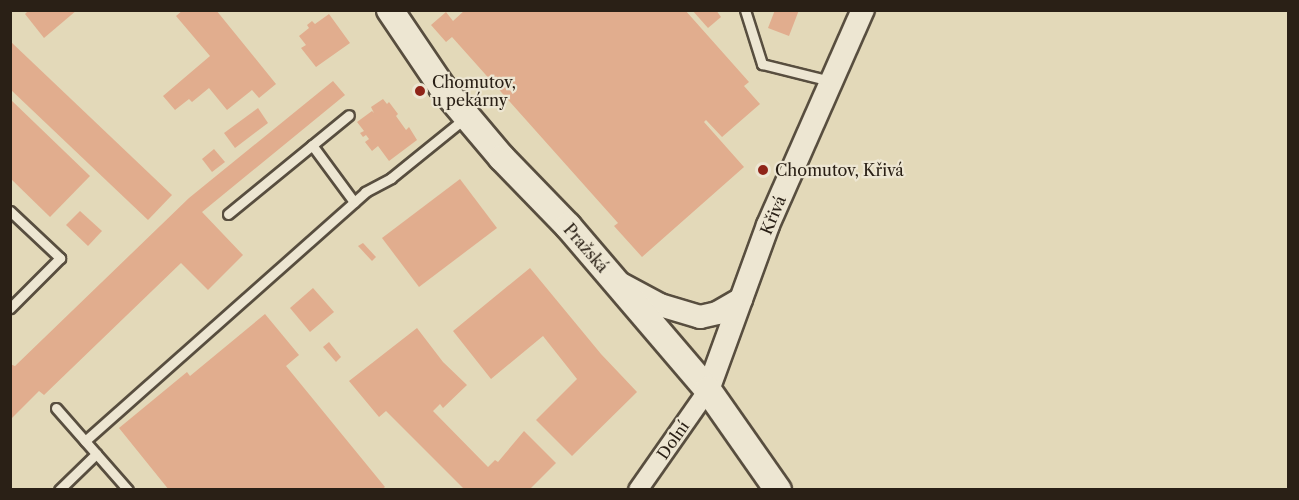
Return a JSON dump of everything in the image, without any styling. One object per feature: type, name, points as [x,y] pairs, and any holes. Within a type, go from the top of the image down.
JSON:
[{"type":"main road","name":"Pražská","points":[[390,10],[442,87],[614,280],[708,390],[778,489]]},
{"type":"street","name":"Křivá","points":[[708,390],[768,225],[864,10]]},
{"type":"street","points":[[614,280],[660,305],[700,317],[717,313],[741,299]]},
{"type":"street","name":"Dolní","points":[[638,489],[708,390]]},
{"type":"lane","points":[[745,10],[762,64],[833,82]]},
{"type":"lane","points":[[228,214],[348,115]]},
{"type":"lane","points":[[85,441],[354,202],[428,151],[467,117]]},
{"type":"lane","points":[[312,145],[354,202]]},
{"type":"lane","points":[[10,212],[60,258],[10,308]]},
{"type":"lane","points":[[57,408],[128,489]]},
{"type":"lane","points":[[59,489],[96,454]]},
{"type":"building","points":[[29,10],[77,10],[44,38],[25,14]]},
{"type":"building","points":[[183,10],[216,10],[276,84],[259,98],[252,90],[227,110],[209,88],[192,102],[189,99],[175,110],[163,96],[210,56],[176,16]]},
{"type":"building","points":[[465,10],[685,10],[749,82],[744,86],[760,104],[722,137],[706,120],[704,122],[744,167],[642,257],[614,226],[618,223],[452,37],[446,42],[431,25],[446,12],[453,21]]},
{"type":"building","points":[[692,10],[716,10],[721,17],[708,28]]},
{"type":"building","points":[[775,10],[799,10],[789,36],[768,28]]},
{"type":"building","points":[[329,14],[350,43],[316,67],[301,48],[306,45],[299,36],[309,28],[307,25],[312,21],[315,24]]},
{"type":"building","points":[[10,41],[172,195],[148,220],[10,89]]},
{"type":"building","points":[[333,81],[345,95],[202,212],[243,255],[208,290],[181,263],[44,395],[39,391],[10,420],[10,364],[15,366],[189,198]]},
{"type":"building","points":[[10,99],[90,176],[50,217],[10,178]]},
{"type":"building","points":[[383,99],[387,104],[389,102],[406,130],[409,127],[417,140],[389,161],[378,146],[372,151],[365,142],[369,139],[360,133],[364,131],[357,122],[372,111],[374,113],[371,107]]},
{"type":"building","points":[[258,108],[268,123],[235,148],[224,133]]},
{"type":"building","points":[[214,149],[225,162],[212,172],[202,159]]},
{"type":"building","points":[[460,179],[497,228],[419,287],[382,238]]},
{"type":"building","points":[[80,211],[102,231],[88,246],[66,225]]},
{"type":"building","points":[[363,243],[376,257],[372,261],[358,246]]},
{"type":"building","points":[[530,268],[601,354],[637,392],[572,456],[536,420],[577,379],[543,336],[491,379],[453,331]]},
{"type":"building","points":[[313,288],[334,312],[310,332],[290,308]]},
{"type":"building","points":[[265,314],[299,355],[286,366],[385,487],[381,490],[169,490],[119,428],[187,372],[190,376]]},
{"type":"building","points":[[417,328],[443,362],[467,385],[443,408],[440,404],[433,411],[488,467],[495,460],[498,462],[524,431],[556,463],[529,490],[465,490],[386,411],[379,417],[349,381]]},
{"type":"building","points":[[329,342],[341,357],[336,362],[323,347]]},
{"type":"place","name":"Chomutov, u pekárny","points":[[420,91]]},
{"type":"place","name":"Chomutov, Křivá","points":[[763,170]]}]
